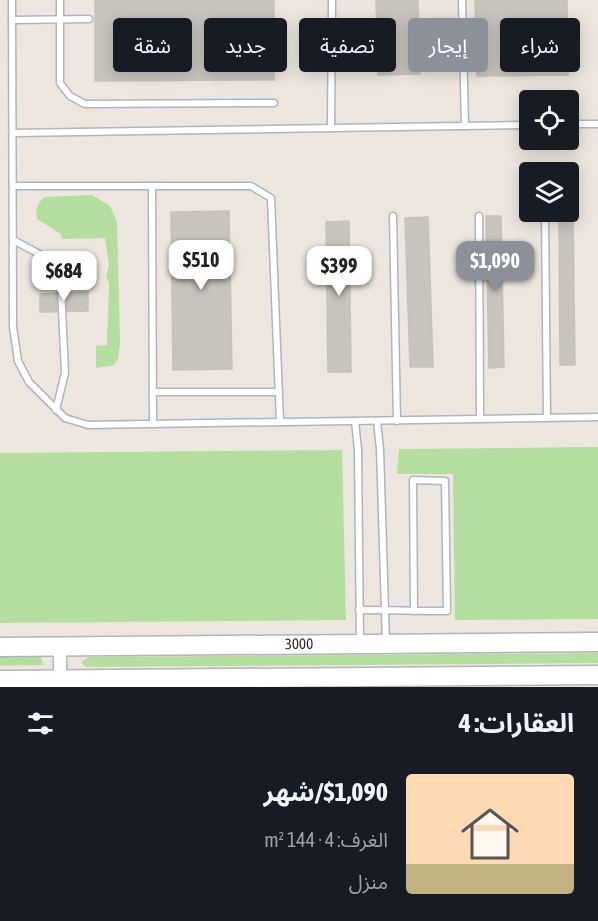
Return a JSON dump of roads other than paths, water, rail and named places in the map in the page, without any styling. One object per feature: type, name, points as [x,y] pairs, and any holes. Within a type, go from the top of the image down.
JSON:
[{"type":"street","name":"3000","points":[[0,647],[598,642]]},
{"type":"street","points":[[60,646],[60,679]]},
{"type":"street","points":[[0,680],[486,681],[598,675]]},
{"type":"lane","points":[[12,0],[13,327],[18,361],[29,382],[65,418],[88,425],[598,417]]},
{"type":"lane","points":[[60,0],[60,83],[70,96],[85,104],[274,103]]},
{"type":"lane","points":[[331,128],[332,0]]},
{"type":"lane","points":[[462,0],[465,126]]},
{"type":"lane","points":[[12,20],[89,20]]},
{"type":"lane","points":[[579,124],[598,124]]},
{"type":"lane","points":[[13,133],[519,125]]},
{"type":"lane","points":[[13,186],[251,186],[272,198],[280,422]]},
{"type":"lane","points":[[152,186],[153,424]]},
{"type":"lane","points":[[393,216],[397,421]]},
{"type":"lane","points":[[479,216],[480,419]]},
{"type":"lane","points":[[545,222],[547,418]]},
{"type":"lane","points":[[13,240],[60,265],[65,373],[56,410]]},
{"type":"lane","points":[[153,392],[279,392]]},
{"type":"lane","points":[[355,421],[358,450],[360,644]]},
{"type":"lane","points":[[377,421],[380,449],[386,643]]},
{"type":"lane","points":[[359,610],[447,611],[445,481],[413,480],[414,610]]}]
